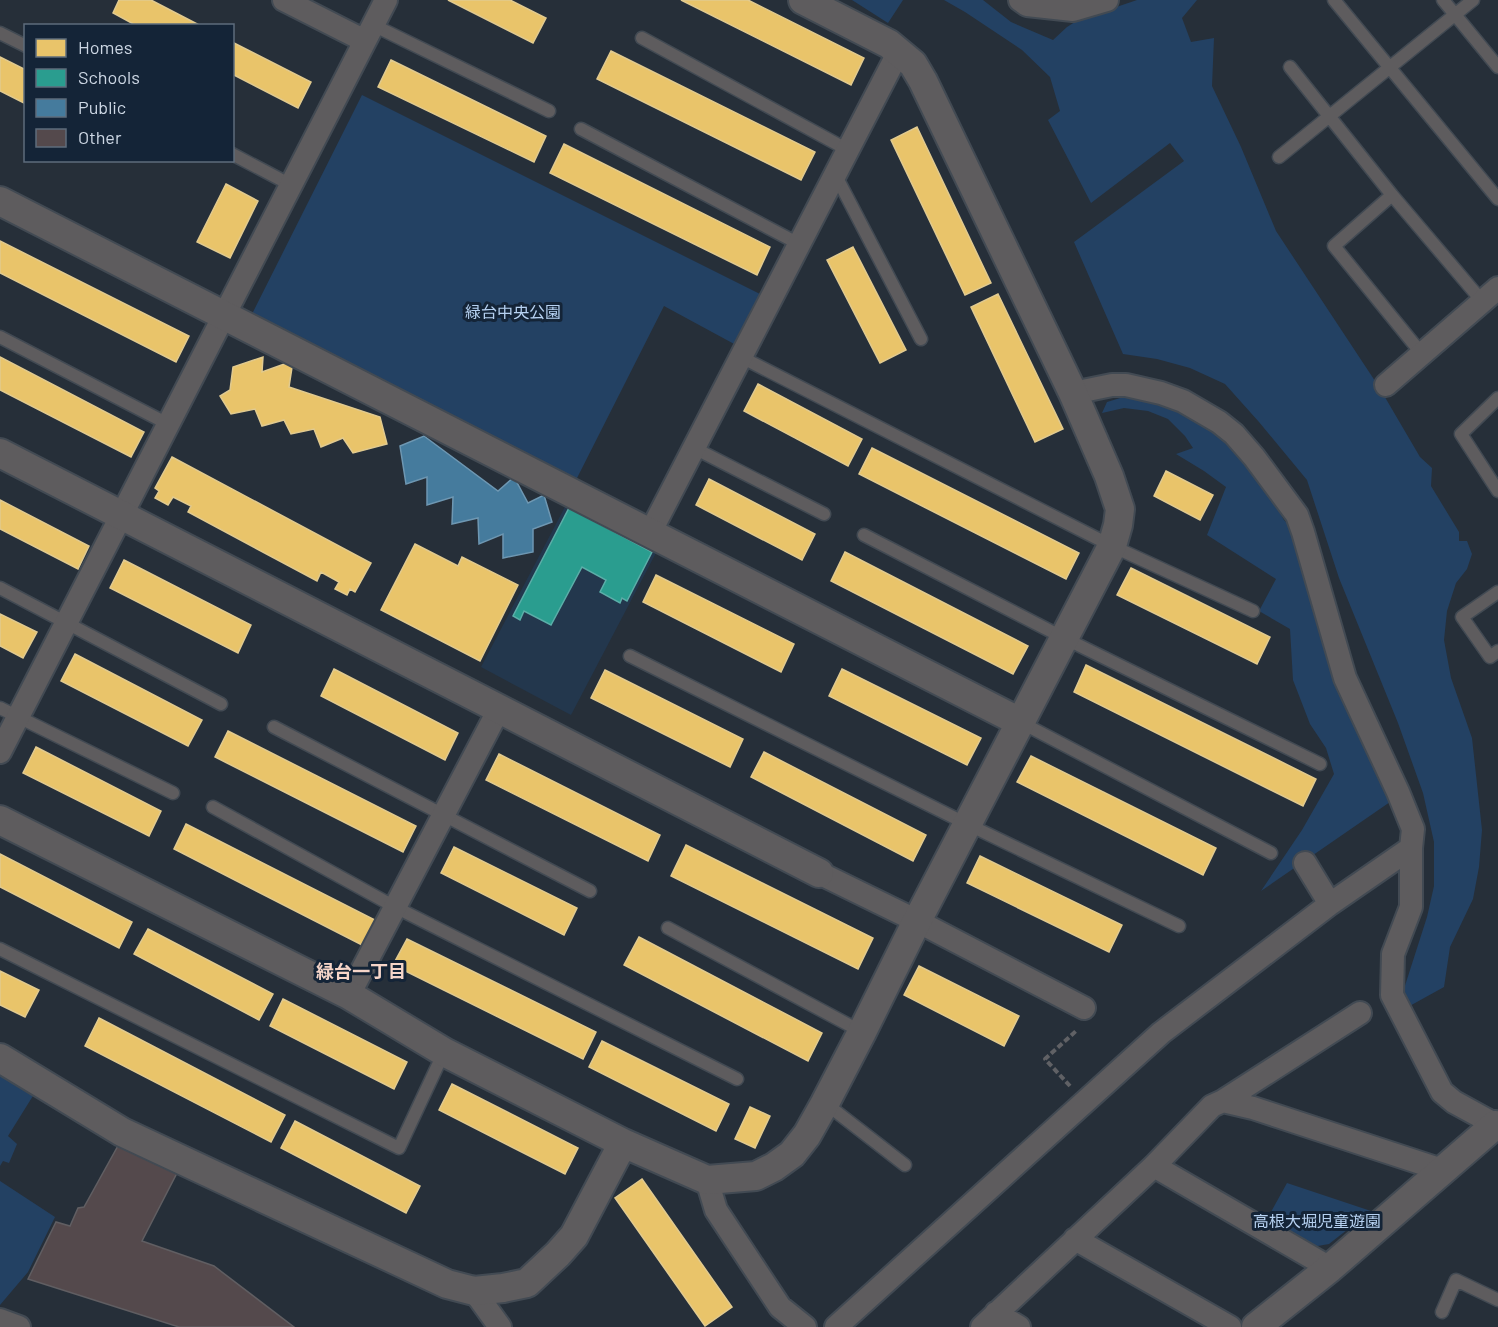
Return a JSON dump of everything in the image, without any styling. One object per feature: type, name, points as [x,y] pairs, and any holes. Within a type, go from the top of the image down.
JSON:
[{"type":"street","points":[[284,0],[369,33]]},
{"type":"street","points":[[0,752],[9,713],[66,623],[386,0]]},
{"type":"street","points":[[0,820],[349,995],[444,1052],[623,1143],[708,1179],[756,1176],[792,1154],[807,1135],[825,1103],[1112,546],[1120,509],[1109,476],[1073,393],[913,64],[889,44],[803,0]]},
{"type":"street","points":[[1020,0],[1028,5],[1073,10],[1107,0]]},
{"type":"street","points":[[650,533],[899,51]]},
{"type":"street","points":[[0,201],[1020,722]]},
{"type":"street","points":[[1386,385],[1490,295]]},
{"type":"street","points":[[1073,393],[1112,385],[1126,385],[1183,401],[1219,422],[1234,434],[1297,514],[1344,678],[1398,792],[1413,830],[1411,906],[1394,954],[1392,995],[1442,1092],[1454,1102],[1497,1125],[1330,1268],[1256,1327]]},
{"type":"street","points":[[0,453],[1084,1008]]},
{"type":"street","points":[[349,995],[499,709]]},
{"type":"street","points":[[836,1327],[1161,1033],[1330,904],[1411,848]]},
{"type":"street","points":[[1305,863],[1330,904]]},
{"type":"street","points":[[989,1320],[1154,1166],[1212,1106],[1360,1013]]},
{"type":"street","points":[[0,1058],[122,1132],[447,1284],[474,1291],[527,1283],[558,1254],[574,1236],[623,1143]]},
{"type":"street","points":[[1223,1101],[1253,1108],[1442,1170]]},
{"type":"street","points":[[1154,1166],[1330,1268]]},
{"type":"street","points":[[708,1179],[716,1210],[780,1307],[806,1327]]},
{"type":"street","points":[[1075,1239],[1230,1327]]},
{"type":"street","points":[[474,1291],[500,1327]]},
{"type":"street","points":[[0,1320],[19,1327]]},
{"type":"street","points":[[989,1320],[1018,1327]]},
{"type":"lane","points":[[1334,0],[1498,199]]},
{"type":"lane","points":[[1443,0],[1498,67]]},
{"type":"lane","points":[[1279,157],[1473,0]]},
{"type":"lane","points":[[0,33],[24,45]]},
{"type":"lane","points":[[369,33],[549,111]]},
{"type":"lane","points":[[642,38],[848,150]]},
{"type":"lane","points":[[1290,68],[1392,195],[1490,295]]},
{"type":"lane","points":[[581,129],[799,244]]},
{"type":"lane","points":[[234,155],[291,185]]},
{"type":"lane","points":[[835,174],[921,339]]},
{"type":"lane","points":[[1392,195],[1334,246],[1422,354]]},
{"type":"lane","points":[[0,338],[168,424]]},
{"type":"lane","points":[[741,357],[1112,546],[1252,612]]},
{"type":"lane","points":[[1498,398],[1461,434],[1498,491]]},
{"type":"lane","points":[[694,448],[824,514]]},
{"type":"lane","points":[[864,535],[1064,638],[1320,764]]},
{"type":"lane","points":[[0,588],[221,704]]},
{"type":"lane","points":[[1498,592],[1462,617],[1490,657],[1498,651]]},
{"type":"lane","points":[[630,656],[1179,926]]},
{"type":"lane","points":[[9,713],[173,793]]},
{"type":"lane","points":[[1020,722],[1271,853]]},
{"type":"lane","points":[[273,727],[590,891]]},
{"type":"lane","points":[[213,807],[395,908],[737,1079]]},
{"type":"lane","points":[[668,928],[862,1032]]},
{"type":"lane","points":[[0,948],[399,1148],[444,1052]]},
{"type":"lane","points":[[825,1103],[905,1165]]},
{"type":"lane","points":[[1442,1312],[1456,1280],[1498,1300]]},
{"type":"path","points":[[1076,1031],[1045,1059],[1085,1102]]},
{"type":"shaded area","points":[[568,501],[658,549],[571,715],[481,667]]},
{"type":"green space","points":[[852,0],[903,0],[888,23]]},
{"type":"green space","points":[[944,0],[983,0],[1011,22],[1053,40],[1078,20],[1137,0],[1197,0],[1182,18],[1191,42],[1214,38],[1212,86],[1241,147],[1276,231],[1379,387],[1420,457],[1432,468],[1431,486],[1459,532],[1459,541],[1467,541],[1472,554],[1467,569],[1456,583],[1447,611],[1444,640],[1451,678],[1472,738],[1482,830],[1479,867],[1473,899],[1450,947],[1444,987],[1406,1008],[1402,995],[1427,917],[1434,886],[1434,842],[1423,793],[1398,723],[1339,578],[1307,480],[1225,384],[1190,368],[1157,359],[1123,354],[1074,242],[1184,161],[1170,143],[1091,203],[1048,120],[1060,111],[1050,77],[1022,50]]},
{"type":"green space","name":"緑台中央公園","points":[[362,95],[764,296],[736,345],[664,306],[575,482],[250,318]]},
{"type":"green space","points":[[1130,395],[1158,400],[1201,417],[1251,463],[1294,534],[1334,681],[1390,802],[1261,891],[1302,830],[1334,774],[1326,748],[1310,724],[1293,680],[1290,629],[1259,611],[1276,579],[1207,535],[1226,487],[1176,454],[1193,448],[1168,419],[1148,411],[1124,408],[1102,413],[1107,402]]},
{"type":"green space","points":[[0,1070],[36,1091],[8,1136],[17,1144],[9,1163],[3,1161],[0,1166]]},
{"type":"green space","points":[[0,1181],[55,1217],[28,1272],[0,1305]]},
{"type":"green space","name":"高根大堀児童遊園","points":[[1287,1183],[1371,1211],[1329,1244],[1312,1247],[1266,1221]]},
{"type":"building: Homes","points":[[119,0],[151,0],[197,24],[133,24],[113,13]]},
{"type":"building: Homes","points":[[448,0],[510,0],[546,18],[533,43]]},
{"type":"building: Homes","points":[[681,0],[748,0],[864,58],[851,85]]},
{"type":"building: Homes","points":[[234,43],[311,82],[298,108],[234,75]]},
{"type":"building: Homes","points":[[611,51],[815,152],[801,180],[597,79]]},
{"type":"building: Homes","points":[[0,57],[24,69],[24,103],[0,91]]},
{"type":"building: Homes","points":[[391,60],[546,136],[534,162],[378,87]]},
{"type":"building: Homes","points":[[917,127],[991,283],[965,295],[891,140]]},
{"type":"building: Homes","points":[[564,144],[770,247],[757,275],[550,173]]},
{"type":"building: Homes","points":[[226,184],[258,201],[230,258],[197,242]]},
{"type":"building: Homes","points":[[0,241],[189,336],[176,362],[0,273]]},
{"type":"building: Homes","points":[[853,247],[906,350],[880,363],[827,260]]},
{"type":"building: Homes","points":[[998,294],[1063,429],[1035,442],[971,307]]},
{"type":"building: Homes","points":[[0,357],[144,432],[131,457],[0,390]]},
{"type":"building: Homes","points":[[263,357],[262,372],[293,361],[289,387],[380,417],[387,444],[353,453],[343,438],[321,447],[314,429],[291,434],[284,420],[262,426],[255,409],[231,414],[220,396],[230,390],[233,367]]},
{"type":"building: Homes","points":[[758,384],[862,439],[848,466],[744,411]]},
{"type":"building: Homes","points":[[872,448],[1079,553],[1066,579],[859,474]]},
{"type":"building: Homes","points":[[172,457],[371,563],[355,592],[350,589],[347,595],[335,589],[339,582],[321,572],[317,581],[188,512],[191,506],[173,497],[168,505],[155,498],[159,491],[155,488]]},
{"type":"building: Homes","points":[[1166,471],[1213,495],[1200,520],[1154,496]]},
{"type":"building: Homes","points":[[709,479],[815,534],[802,560],[696,505]]},
{"type":"building: Homes","points":[[0,500],[89,546],[78,569],[0,529]]},
{"type":"building: Homes","points":[[415,544],[458,566],[462,557],[518,585],[480,661],[381,610]]},
{"type":"building: Homes","points":[[845,552],[1028,646],[1013,674],[831,581]]},
{"type":"building: Homes","points":[[124,560],[251,625],[238,653],[110,588]]},
{"type":"building: Homes","points":[[1131,568],[1270,637],[1257,664],[1117,595]]},
{"type":"building: Homes","points":[[656,575],[794,644],[781,672],[643,602]]},
{"type":"building: Homes","points":[[0,614],[37,632],[23,658],[0,646]]},
{"type":"building: Homes","points":[[75,654],[202,720],[188,746],[61,681]]},
{"type":"building: Homes","points":[[1086,665],[1316,779],[1303,806],[1074,692]]},
{"type":"building: Homes","points":[[334,669],[458,733],[445,760],[321,696]]},
{"type":"building: Homes","points":[[842,669],[981,738],[967,765],[829,696]]},
{"type":"building: Homes","points":[[605,670],[743,739],[730,767],[591,698]]},
{"type":"building: Homes","points":[[228,731],[416,826],[403,852],[215,757]]},
{"type":"building: Homes","points":[[36,747],[161,811],[149,836],[23,773]]},
{"type":"building: Homes","points":[[764,752],[926,835],[913,861],[751,777]]},
{"type":"building: Homes","points":[[499,754],[660,835],[648,861],[486,780]]},
{"type":"building: Homes","points":[[1031,756],[1216,848],[1203,875],[1017,782]]},
{"type":"building: Homes","points":[[186,824],[375,920],[362,945],[174,849]]},
{"type":"building: Homes","points":[[686,845],[873,938],[858,969],[671,876]]},
{"type":"building: Homes","points":[[454,847],[577,908],[564,935],[441,873]]},
{"type":"building: Homes","points":[[0,854],[132,922],[119,948],[0,887]]},
{"type":"building: Homes","points":[[980,856],[1122,925],[1109,952],[967,883]]},
{"type":"building: Homes","points":[[148,929],[273,994],[259,1020],[134,954]]},
{"type":"building: Homes","points":[[639,937],[822,1033],[808,1061],[624,965]]},
{"type":"building: Homes","points":[[407,939],[596,1032],[583,1059],[393,965]]},
{"type":"building: Homes","points":[[919,966],[1019,1016],[1004,1046],[904,995]]},
{"type":"building: Homes","points":[[0,971],[39,990],[25,1017],[0,1005]]},
{"type":"building: Homes","points":[[283,999],[407,1062],[394,1089],[270,1026]]},
{"type":"building: Homes","points":[[99,1018],[285,1115],[271,1142],[85,1046]]},
{"type":"building: Homes","points":[[602,1041],[729,1104],[716,1131],[589,1067]]},
{"type":"building: Homes","points":[[452,1084],[578,1148],[565,1174],[439,1110]]},
{"type":"building: Homes","points":[[750,1107],[770,1116],[755,1148],[735,1139]]},
{"type":"building: Homes","points":[[295,1121],[420,1186],[406,1213],[281,1148]]},
{"type":"building: Homes","points":[[642,1179],[732,1307],[705,1326],[615,1198]]},
{"type":"building: Schools","points":[[571,504],[596,517],[594,521],[652,552],[627,601],[622,598],[620,603],[600,592],[606,580],[582,567],[551,625],[524,611],[520,620],[513,616]]},
{"type":"building: Public","points":[[424,436],[498,491],[514,477],[528,503],[544,495],[552,522],[533,529],[533,552],[503,558],[503,534],[479,544],[478,518],[452,524],[453,497],[427,505],[427,477],[406,484],[400,446]]},
{"type":"building: Other","points":[[119,1144],[178,1171],[142,1241],[214,1266],[294,1327],[179,1327],[28,1279],[56,1222],[70,1226],[78,1208],[84,1207]]},
{"type":"district","name":"緑台一丁目","points":[[361,971]]}]
